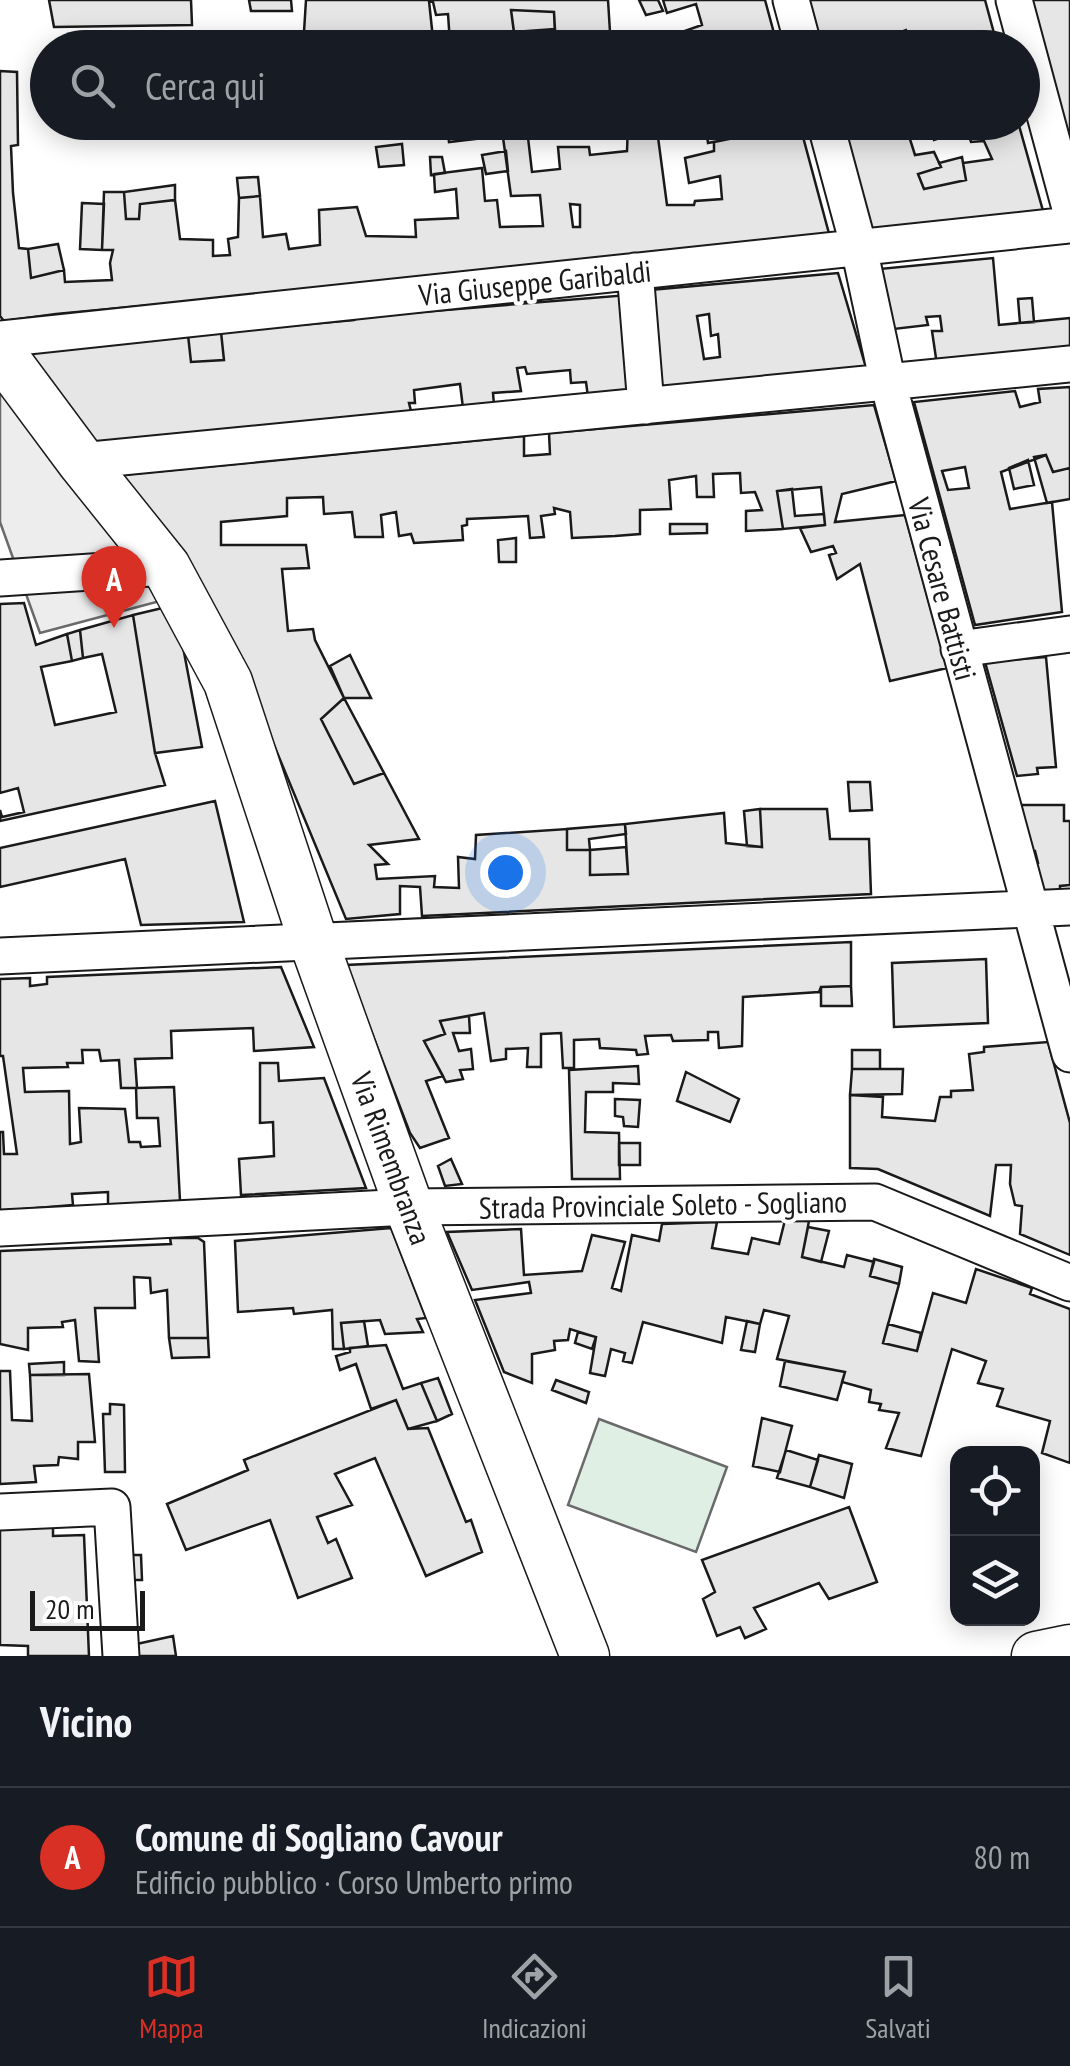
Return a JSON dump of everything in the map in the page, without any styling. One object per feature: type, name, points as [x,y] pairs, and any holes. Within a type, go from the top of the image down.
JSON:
[{"type":"street","points":[[790,0],[799,30]]},
{"type":"street","points":[[1014,0],[1022,30]]},
{"type":"street","points":[[1040,97],[1070,208]]},
{"type":"street","name":"Via Cesare Battisti","points":[[829,140],[859,248],[888,382],[1070,1054]]},
{"type":"street","name":"Via Giuseppe Garibaldi","points":[[0,338],[1070,225]]},
{"type":"street","points":[[635,271],[646,406]]},
{"type":"street","name":"Via Rimembranza","points":[[0,352],[166,567],[228,682],[313,940],[409,1207],[586,1656]]},
{"type":"street","points":[[81,461],[1070,364]]},
{"type":"street","points":[[0,578],[166,567]]},
{"type":"street","points":[[959,648],[1070,634]]},
{"type":"street","points":[[0,956],[1070,906]]},
{"type":"street","name":"Strada Provinciale Soleto - Sogliano","points":[[0,1228],[409,1207],[875,1202],[1070,1283]]},
{"type":"street","points":[[0,1512],[112,1507],[121,1656]]},
{"type":"street","points":[[1036,1656],[1070,1650]]},
{"type":"green space","points":[[599,1419],[727,1467],[696,1552],[568,1505]]},
{"type":"shaded area","points":[[0,332],[190,593],[40,633],[0,522]]},
{"type":"building","points":[[49,0],[191,0],[192,25],[54,27]]},
{"type":"building","points":[[249,0],[291,0],[292,11],[251,11]]},
{"type":"building","points":[[306,0],[608,0],[610,30],[555,30],[554,12],[511,10],[514,30],[449,30],[448,14],[436,15],[433,2],[429,1],[432,30],[304,30]]},
{"type":"building","points":[[639,0],[658,0],[663,11],[646,15]]},
{"type":"building","points":[[663,0],[765,0],[773,30],[688,30],[702,25],[696,4],[667,13]]},
{"type":"building","points":[[807,0],[985,0],[993,30],[906,30],[815,30]]},
{"type":"building","points":[[1022,0],[1070,0],[1070,170],[1040,64],[1040,30],[1030,30]]},
{"type":"building","points":[[511,10],[554,12],[555,29],[514,30]]},
{"type":"building","points":[[0,71],[17,72],[18,145],[11,146],[13,193],[19,248],[28,249],[31,278],[64,270],[65,282],[112,280],[113,250],[102,250],[104,192],[124,192],[126,219],[139,219],[140,204],[175,200],[180,239],[213,240],[213,256],[230,255],[228,239],[238,237],[239,198],[260,196],[263,237],[286,234],[289,249],[320,245],[319,210],[357,207],[366,236],[416,237],[415,220],[458,218],[456,189],[435,192],[434,174],[482,168],[485,201],[497,200],[500,227],[543,226],[540,195],[511,196],[503,140],[528,140],[532,172],[560,169],[558,147],[589,147],[590,155],[627,151],[627,140],[658,140],[667,205],[694,205],[695,201],[722,199],[720,176],[689,183],[685,158],[714,151],[714,142],[724,140],[804,140],[831,241],[56,314],[4,321],[0,316]],"holes":[[[570,204],[580,205],[580,227],[573,227]]]},
{"type":"building","points":[[845,140],[910,140],[915,155],[934,152],[941,167],[918,174],[924,189],[966,180],[963,163],[992,159],[984,141],[970,140],[1023,140],[1045,218],[871,235]]},
{"type":"building","points":[[402,144],[404,165],[379,167],[376,147]]},
{"type":"building","points":[[506,151],[508,171],[486,174],[482,155]]},
{"type":"building","points":[[430,157],[442,157],[445,173],[431,175]]},
{"type":"building","points":[[962,157],[966,180],[924,189],[918,174]]},
{"type":"building","points":[[258,177],[260,196],[239,198],[237,178]]},
{"type":"building","points":[[175,185],[175,200],[140,204],[139,219],[126,219],[124,192]]},
{"type":"building","points":[[82,203],[104,204],[102,250],[80,249]]},
{"type":"building","points":[[58,244],[64,270],[31,278],[28,249]]},
{"type":"building","points":[[993,258],[999,325],[1070,318],[1070,353],[937,365],[932,331],[942,331],[940,316],[926,317],[928,325],[894,329],[879,269]]},
{"type":"building","points":[[838,273],[867,371],[660,391],[650,290]],"holes":[[[709,314],[711,336],[718,334],[720,357],[704,359],[697,316]]]},
{"type":"building","points":[[628,295],[636,393],[588,397],[586,382],[571,383],[570,370],[527,374],[525,367],[517,368],[521,391],[493,393],[494,405],[463,408],[460,384],[414,390],[415,403],[409,403],[411,411],[95,443],[28,352],[188,335],[191,362],[224,360],[221,332]]},
{"type":"building","points":[[1032,298],[1034,322],[1020,323],[1018,299]]},
{"type":"building","points":[[221,332],[224,360],[191,362],[188,335]]},
{"type":"building","points":[[1070,387],[1070,468],[1053,472],[1046,455],[1001,472],[1010,509],[1052,502],[1062,612],[975,625],[914,402],[1015,391],[1020,407],[1040,402],[1038,389]],"holes":[[[965,467],[969,488],[948,490],[942,471]]]},
{"type":"building","points":[[874,405],[896,481],[842,494],[835,522],[905,515],[947,668],[890,681],[860,564],[837,579],[829,555],[836,553],[833,546],[811,552],[800,528],[825,525],[821,487],[777,491],[783,529],[746,531],[746,511],[762,510],[755,492],[741,493],[740,473],[713,474],[714,497],[697,497],[696,476],[669,480],[671,509],[640,510],[640,534],[572,538],[570,512],[554,508],[555,514],[541,516],[544,537],[530,538],[528,516],[467,519],[467,525],[462,526],[463,540],[414,543],[411,534],[399,536],[396,512],[381,515],[383,537],[355,537],[352,512],[324,514],[323,497],[287,498],[287,516],[221,522],[221,545],[306,545],[309,568],[282,569],[288,631],[313,629],[344,698],[321,719],[354,784],[384,773],[419,839],[369,845],[388,864],[375,865],[377,879],[435,876],[434,887],[459,888],[458,857],[475,859],[476,835],[567,829],[567,850],[590,850],[590,875],[628,874],[625,824],[724,813],[726,843],[762,847],[760,809],[827,809],[830,839],[869,839],[871,894],[422,916],[420,887],[400,886],[400,914],[346,919],[228,634],[120,475],[524,436],[524,456],[550,454],[549,433]]},
{"type":"building","points":[[1046,455],[1053,472],[1070,468],[1070,499],[1047,503],[1034,457]]},
{"type":"building","points":[[1028,460],[1034,485],[1014,489],[1009,468]]},
{"type":"building","points":[[792,489],[795,516],[824,514],[825,525],[783,529],[777,491]]},
{"type":"building","points":[[670,524],[707,524],[707,533],[670,534]]},
{"type":"building","points":[[516,538],[516,562],[499,562],[498,540]]},
{"type":"building","points":[[24,603],[36,645],[67,634],[72,661],[41,667],[55,725],[116,712],[102,654],[83,658],[80,630],[133,615],[155,753],[165,785],[0,821],[0,810],[2,817],[24,812],[18,788],[0,793],[0,604]]},
{"type":"building","points":[[175,605],[202,747],[155,753],[133,615]]},
{"type":"building","points":[[80,630],[83,658],[72,661],[67,634]]},
{"type":"building","points":[[350,655],[371,698],[344,698],[330,666]]},
{"type":"building","points":[[1046,657],[1056,767],[1037,768],[1038,774],[1017,776],[985,662]]},
{"type":"building","points":[[344,698],[384,773],[354,784],[321,719]]},
{"type":"building","points":[[848,782],[870,782],[872,810],[850,811]]},
{"type":"building","points":[[215,801],[244,922],[141,925],[125,859],[0,887],[0,848]]},
{"type":"building","points":[[1019,805],[1064,805],[1064,821],[1070,821],[1070,885],[1060,886],[1060,892],[1039,892],[1032,865],[1038,863],[1035,851],[1029,851]]},
{"type":"building","points":[[760,809],[762,847],[747,846],[744,811]]},
{"type":"building","points":[[625,824],[626,834],[589,839],[590,850],[567,850],[567,829]]},
{"type":"building","points":[[626,847],[628,874],[590,875],[590,850]]},
{"type":"building","points":[[851,942],[851,986],[743,997],[742,1046],[719,1048],[718,1032],[708,1032],[708,1040],[673,1041],[671,1035],[645,1036],[648,1054],[637,1055],[636,1050],[600,1048],[599,1039],[574,1040],[574,1068],[563,1068],[561,1033],[541,1034],[541,1067],[527,1067],[528,1048],[506,1049],[506,1059],[491,1061],[484,1013],[440,1021],[445,1034],[424,1041],[443,1076],[426,1081],[449,1138],[420,1148],[410,1133],[346,965]]},
{"type":"building","points":[[986,959],[988,1023],[894,1027],[892,963]]},
{"type":"building","points":[[281,967],[314,1047],[254,1051],[253,1028],[171,1031],[172,1058],[135,1059],[137,1088],[174,1087],[180,1201],[108,1205],[108,1192],[72,1194],[73,1205],[0,1211],[0,1132],[4,1154],[17,1154],[0,1056],[0,979],[30,978],[30,986],[47,984],[47,977]],"holes":[[[82,1050],[99,1050],[101,1061],[119,1060],[121,1088],[136,1088],[137,1118],[158,1118],[160,1146],[141,1147],[140,1142],[129,1142],[125,1109],[79,1108],[81,1142],[70,1144],[69,1091],[25,1092],[23,1068],[68,1067],[67,1063],[83,1063]]]},
{"type":"building","points":[[851,986],[852,1006],[821,1006],[821,987]]},
{"type":"building","points":[[469,1016],[470,1033],[453,1033],[459,1051],[471,1049],[473,1069],[460,1070],[463,1079],[446,1082],[424,1041],[445,1034],[440,1021]]},
{"type":"building","points":[[1048,1042],[1070,1123],[1070,1255],[1020,1234],[1022,1206],[1015,1205],[1011,1165],[996,1165],[990,1216],[878,1169],[850,1168],[850,1095],[883,1097],[882,1117],[935,1121],[940,1097],[951,1097],[951,1091],[973,1090],[969,1054],[984,1052],[984,1047]]},
{"type":"building","points":[[852,1050],[880,1050],[880,1069],[852,1069]]},
{"type":"building","points":[[260,1063],[278,1063],[279,1081],[324,1078],[366,1188],[241,1195],[239,1159],[274,1156],[273,1122],[260,1123]]},
{"type":"building","points":[[638,1066],[639,1084],[613,1083],[613,1092],[586,1092],[585,1132],[619,1133],[620,1179],[572,1179],[569,1070]]},
{"type":"building","points":[[852,1069],[903,1069],[902,1094],[850,1095]]},
{"type":"building","points":[[686,1072],[739,1099],[730,1122],[677,1101]]},
{"type":"building","points":[[615,1099],[640,1100],[638,1127],[624,1126],[623,1117],[615,1116]]},
{"type":"building","points":[[619,1143],[640,1143],[640,1165],[619,1165]]},
{"type":"building","points":[[451,1159],[462,1184],[445,1186],[438,1166]]},
{"type":"building","points":[[785,1220],[809,1221],[802,1257],[844,1267],[847,1255],[874,1262],[870,1276],[899,1284],[883,1343],[917,1351],[933,1293],[966,1303],[976,1269],[1032,1288],[1030,1294],[1070,1309],[1070,1463],[1042,1453],[1050,1421],[997,1406],[1003,1389],[978,1383],[986,1361],[952,1349],[921,1456],[886,1448],[899,1413],[879,1410],[881,1404],[869,1402],[871,1390],[842,1382],[845,1372],[777,1359],[789,1316],[764,1310],[760,1324],[726,1317],[722,1343],[643,1322],[632,1363],[623,1361],[625,1353],[611,1349],[605,1376],[590,1373],[596,1337],[570,1329],[568,1340],[554,1341],[555,1350],[532,1354],[532,1383],[504,1372],[475,1300],[531,1293],[529,1282],[472,1290],[447,1232],[521,1229],[524,1275],[582,1271],[592,1235],[625,1242],[612,1288],[621,1291],[632,1235],[659,1241],[662,1224],[717,1222],[712,1248],[748,1254],[752,1238],[779,1244]]},
{"type":"building","points":[[808,1227],[829,1231],[821,1262],[802,1257]]},
{"type":"building","points":[[391,1228],[426,1318],[417,1319],[423,1332],[385,1334],[380,1320],[341,1323],[344,1349],[333,1349],[332,1310],[294,1314],[293,1308],[238,1312],[235,1241]]},
{"type":"building","points":[[170,1238],[198,1238],[204,1242],[208,1338],[169,1338],[167,1290],[151,1293],[150,1278],[134,1277],[135,1308],[95,1308],[99,1362],[79,1361],[75,1320],[62,1322],[63,1327],[28,1328],[28,1350],[0,1344],[0,1251],[171,1244]]},
{"type":"building","points":[[874,1259],[902,1267],[899,1284],[870,1276]]},
{"type":"building","points":[[364,1321],[368,1346],[344,1349],[341,1323]]},
{"type":"building","points":[[747,1321],[760,1324],[755,1352],[741,1350]]},
{"type":"building","points":[[888,1324],[921,1333],[917,1351],[883,1343]]},
{"type":"building","points":[[578,1332],[596,1337],[592,1349],[575,1343]]},
{"type":"building","points":[[169,1338],[208,1338],[209,1357],[172,1358]]},
{"type":"building","points":[[386,1345],[403,1389],[421,1383],[437,1421],[408,1429],[396,1400],[371,1409],[356,1364],[340,1370],[336,1356],[350,1352],[350,1348]]},
{"type":"building","points":[[785,1361],[845,1372],[837,1400],[780,1386]]},
{"type":"building","points":[[64,1362],[64,1375],[30,1375],[29,1364]]},
{"type":"building","points":[[0,1371],[10,1371],[12,1420],[32,1421],[30,1375],[89,1374],[95,1442],[78,1442],[78,1459],[59,1457],[58,1465],[34,1466],[36,1482],[0,1484]]},
{"type":"building","points":[[438,1378],[452,1414],[437,1421],[421,1383]]},
{"type":"building","points":[[556,1380],[589,1392],[586,1403],[552,1390]]},
{"type":"building","points":[[396,1400],[408,1429],[428,1428],[482,1552],[426,1576],[375,1458],[335,1474],[352,1505],[317,1517],[328,1543],[336,1539],[352,1578],[298,1598],[270,1520],[186,1550],[167,1504],[248,1470],[244,1460]]},
{"type":"building","points":[[110,1404],[124,1405],[125,1472],[105,1472],[103,1414],[110,1414]]},
{"type":"building","points":[[762,1418],[792,1426],[780,1472],[753,1466]]},
{"type":"building","points":[[786,1450],[818,1460],[810,1487],[777,1478]]},
{"type":"building","points":[[819,1455],[852,1464],[844,1498],[810,1487]]},
{"type":"building","points":[[849,1507],[877,1582],[829,1599],[819,1583],[754,1608],[766,1629],[745,1638],[740,1627],[717,1636],[703,1599],[715,1592],[702,1560]]},
{"type":"building","points":[[53,1527],[53,1536],[84,1535],[89,1656],[28,1656],[28,1646],[0,1645],[0,1529]]},
{"type":"building","points":[[128,1555],[141,1555],[142,1580],[130,1580]]},
{"type":"building","points":[[173,1636],[176,1656],[133,1656],[132,1645]]},
{"type":"place","name":"Comune di Sogliano Cavour","points":[[114,628]]}]
